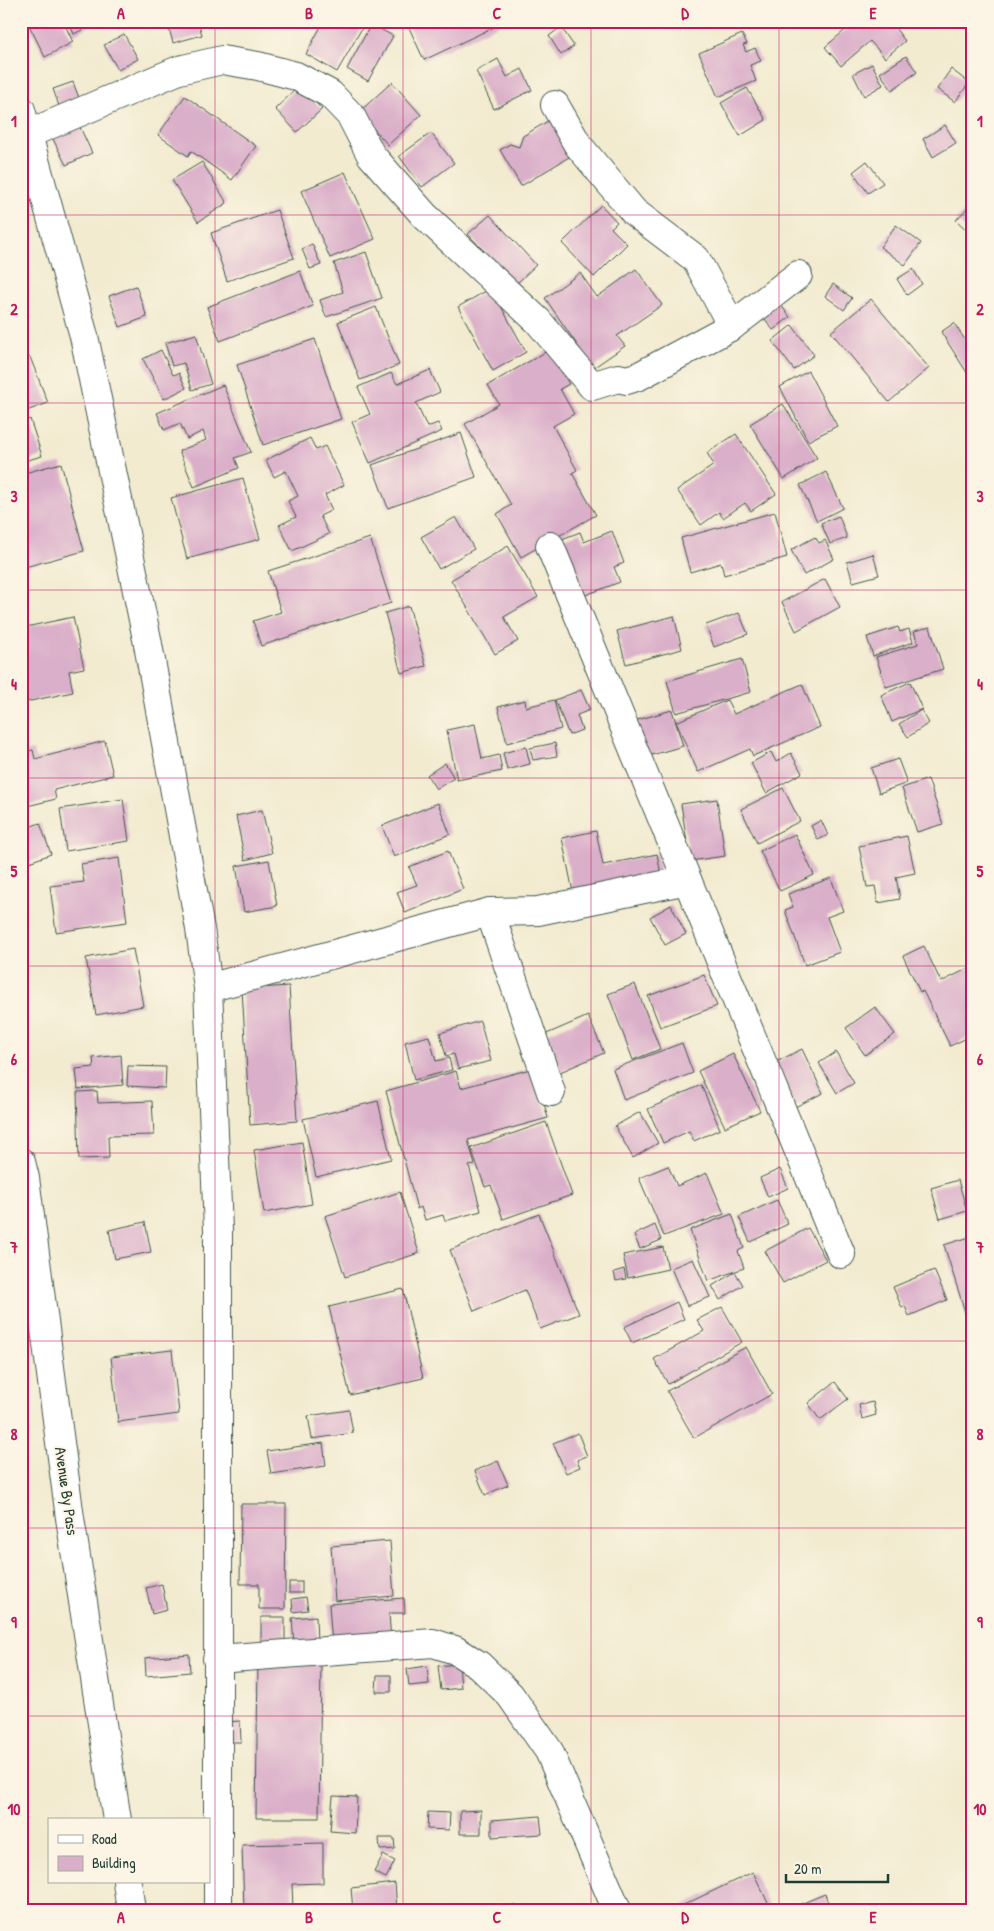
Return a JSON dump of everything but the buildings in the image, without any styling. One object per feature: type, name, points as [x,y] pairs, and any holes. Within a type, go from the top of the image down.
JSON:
[{"type":"main road","points":[[218,1910],[216,1659],[218,1230],[208,988],[200,929],[148,639],[84,336],[25,122],[179,70],[222,60],[258,66],[296,76],[330,94],[351,116],[371,155],[425,216],[538,321],[592,386],[618,378],[627,380],[639,376],[732,326],[798,275]]},
{"type":"main road","points":[[555,105],[578,145],[634,212],[696,259],[732,326]]},
{"type":"main road","points":[[550,546],[841,1254]]},
{"type":"main road","points":[[208,988],[490,912],[538,911],[687,880]]},
{"type":"main road","points":[[490,912],[551,1092]]},
{"type":"main road","name":"Avenue By Pass","points":[[21,1162],[25,1178],[70,1518],[117,1818]]},
{"type":"main road","points":[[216,1659],[433,1643],[455,1650],[479,1665],[510,1695],[549,1750],[616,1910]]},
{"type":"main road","points":[[127,1884],[131,1910]]}]
